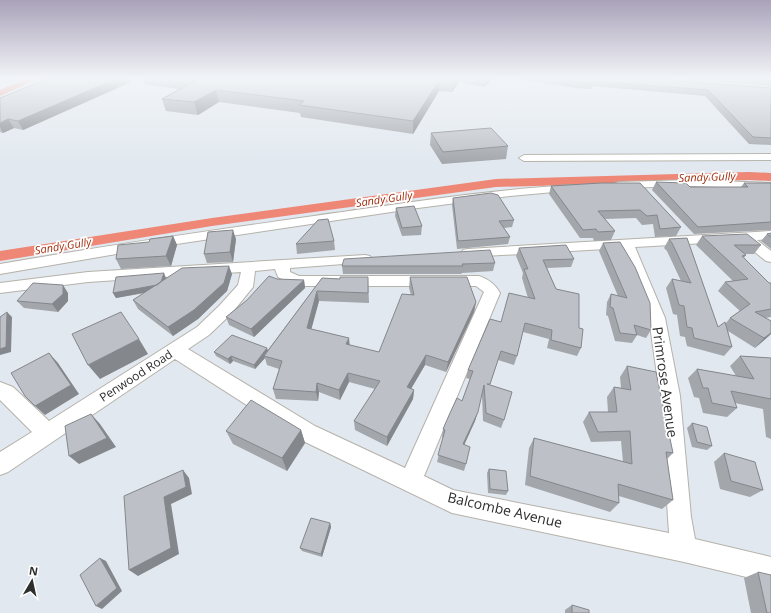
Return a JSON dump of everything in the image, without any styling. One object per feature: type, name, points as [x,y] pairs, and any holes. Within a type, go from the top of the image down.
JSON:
[{"type":"street","points":[[524,158],[771,157]]},
{"type":"street","points":[[610,186],[692,183],[771,186]]},
{"type":"street","points":[[639,184],[649,195]]},
{"type":"street","points":[[0,269],[180,239],[397,207],[532,190],[588,187]]},
{"type":"street","points":[[679,228],[689,240]]},
{"type":"street","points":[[455,254],[771,235]]},
{"type":"street","points":[[744,237],[771,258]]},
{"type":"street","name":"Primrose Avenue","points":[[627,244],[657,318],[670,396],[679,517],[684,549]]},
{"type":"street","points":[[0,288],[88,277],[376,259]]},
{"type":"street","points":[[282,265],[283,274],[296,281],[479,281],[490,289],[492,293],[411,481]]},
{"type":"street","name":"Penwood Road","points":[[0,464],[203,331],[225,310],[245,287],[249,266]]},
{"type":"street","name":"Balcombe Avenue","points":[[175,350],[308,434],[452,501],[684,549],[771,570]]},
{"type":"street","points":[[2,393],[47,433]]},
{"type":"building","points":[[0,107],[51,107],[18,121],[8,119],[0,123]]},
{"type":"building","points":[[310,107],[422,107],[413,121]]},
{"type":"building","points":[[724,107],[771,107],[771,138],[753,137]]},
{"type":"building","points":[[491,128],[508,146],[443,152],[431,133]]},
{"type":"building","points":[[656,182],[686,183],[690,187],[748,187],[744,183],[771,183],[771,222],[698,227]]},
{"type":"building","points":[[601,183],[640,183],[681,227],[660,229],[657,215],[647,216],[640,210],[598,211],[615,231],[598,232],[596,229],[583,230],[551,186]]},
{"type":"building","points":[[491,193],[498,195],[514,220],[499,221],[510,237],[458,241],[453,198]]},
{"type":"building","points":[[414,206],[422,226],[402,228],[396,208]]},
{"type":"building","points":[[328,219],[334,241],[296,244],[318,220]]},
{"type":"building","points":[[233,230],[230,252],[204,254],[208,232]]},
{"type":"building","points":[[747,234],[761,245],[734,245],[746,255],[742,256],[769,283],[771,283],[771,309],[755,312],[771,321],[771,333],[764,338],[730,318],[750,304],[725,282],[748,279],[702,236]]},
{"type":"building","points":[[173,236],[166,256],[116,259],[118,245],[149,242],[150,239]]},
{"type":"building","points":[[687,238],[718,327],[725,322],[732,347],[694,338],[692,328],[687,327],[684,306],[679,305],[672,279],[691,283],[669,239]]},
{"type":"building","points":[[620,242],[635,267],[650,303],[651,330],[634,325],[637,335],[620,333],[613,308],[610,307],[611,294],[627,298],[603,243]]},
{"type":"building","points":[[566,245],[574,259],[543,260],[556,289],[579,294],[579,328],[583,329],[581,348],[551,340],[552,330],[525,323],[517,356],[501,351],[490,384],[487,384],[512,392],[504,420],[486,413],[484,385],[478,412],[463,444],[470,447],[466,464],[438,455],[445,430],[443,429],[457,398],[462,401],[473,371],[468,370],[490,319],[501,322],[509,293],[535,299],[524,269],[528,269],[519,248]]},
{"type":"building","points":[[490,250],[495,263],[462,264],[463,266],[342,266],[344,259]]},
{"type":"building","points":[[229,266],[224,283],[194,310],[168,327],[133,300],[182,268]]},
{"type":"building","points":[[164,273],[161,282],[157,285],[113,293],[116,277]]},
{"type":"building","points":[[269,276],[277,279],[304,280],[251,329],[226,317],[247,300]]},
{"type":"building","points":[[340,277],[368,277],[368,293],[317,291],[307,328],[349,338],[346,344],[379,352],[402,294],[414,295],[410,277],[467,277],[476,302],[448,362],[426,355],[407,387],[414,390],[387,437],[354,421],[380,381],[348,373],[339,390],[317,383],[316,392],[273,389],[282,361],[264,356],[322,278],[340,279]]},
{"type":"building","points":[[33,283],[63,285],[63,294],[52,304],[17,301]]},
{"type":"building","points":[[7,312],[6,347],[0,349],[0,317]]},
{"type":"building","points":[[121,312],[139,339],[88,365],[72,334]]},
{"type":"building","points":[[232,335],[267,348],[254,365],[231,356],[228,359],[214,352]]},
{"type":"building","points":[[49,353],[71,385],[35,406],[25,396],[11,373]]},
{"type":"building","points":[[740,356],[771,358],[771,399],[731,391],[737,408],[712,403],[708,388],[703,388],[697,369],[754,379]]},
{"type":"building","points":[[627,366],[656,372],[673,453],[666,452],[673,500],[618,484],[619,503],[530,476],[534,438],[632,464],[630,431],[598,432],[589,412],[617,412],[614,387],[631,390]]},
{"type":"building","points":[[251,400],[301,430],[282,458],[226,431]]},
{"type":"building","points":[[91,414],[107,438],[69,456],[65,426]]},
{"type":"building","points":[[692,423],[707,427],[712,446],[697,442]]},
{"type":"building","points":[[724,453],[755,462],[763,490],[731,481]]},
{"type":"building","points":[[489,469],[506,471],[508,491],[490,489]]},
{"type":"building","points":[[183,470],[186,487],[164,497],[171,548],[129,570],[124,496]]},
{"type":"building","points":[[311,518],[330,523],[321,554],[300,548]]},
{"type":"building","points":[[100,558],[117,588],[96,606],[80,575]]},
{"type":"building","points":[[758,572],[771,575],[771,613],[767,613]]},
{"type":"building","points":[[572,605],[589,610],[589,613],[572,613]]},
{"type":"waterway","name":"Sandy Gully","points":[[0,256],[212,222],[496,183],[749,176],[771,177]]}]
